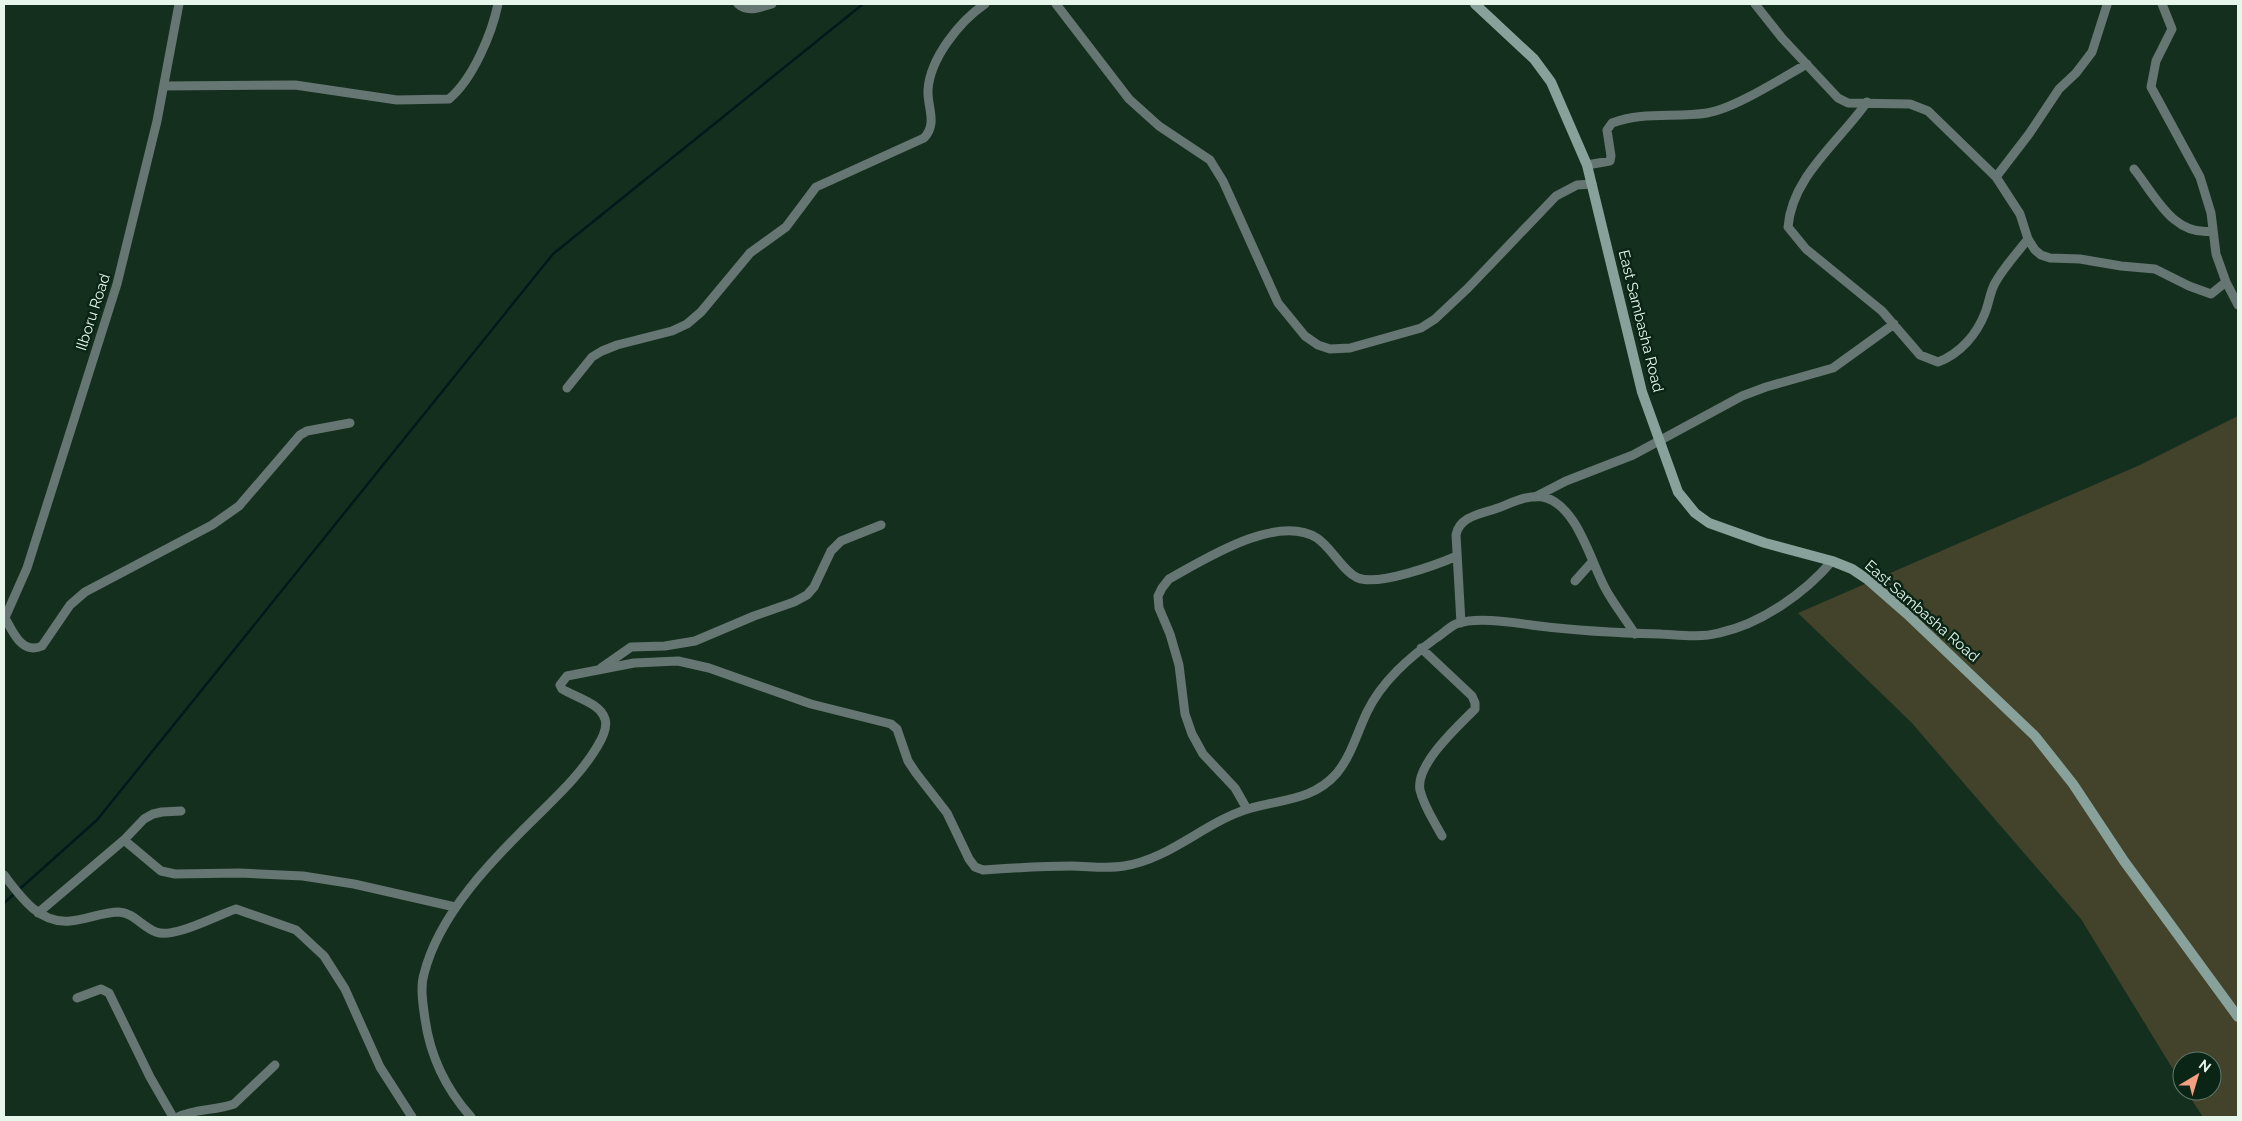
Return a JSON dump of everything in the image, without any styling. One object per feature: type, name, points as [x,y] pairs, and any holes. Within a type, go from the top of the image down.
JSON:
[{"type":"street","name":"Ilboru Road","points":[[5,619],[27,568],[113,295],[133,223],[164,86],[180,4]]},
{"type":"street","points":[[164,86],[295,85],[398,100],[449,98],[464,82],[484,46],[494,21],[498,4]]},
{"type":"street","points":[[738,4],[743,8],[751,9],[772,4]]},
{"type":"street","points":[[567,388],[592,357],[602,351],[617,345],[672,331],[687,324],[701,312],[750,253],[786,227],[816,187],[924,138],[932,126],[928,90],[932,74],[948,40],[962,22],[985,4]]},
{"type":"street","points":[[1056,4],[1129,99],[1159,126],[1210,160],[1223,181],[1278,303],[1305,336],[1318,345],[1330,349],[1350,348],[1421,328],[1435,319],[1468,288],[1556,196],[1577,185],[1592,184]]},
{"type":"street","name":"East Sambasha Road","points":[[1475,4],[1534,59],[1551,82],[1587,164],[1642,392],[1678,492],[1695,513],[1709,523],[1765,544],[1832,561],[1867,579],[1914,621],[2035,736],[2073,784],[2134,877],[2238,1017]]},
{"type":"street","points":[[1755,4],[1782,38],[1838,98],[1848,102],[1910,104],[1928,111],[1996,177],[2020,214],[2028,239],[2035,250],[2050,258],[2155,269],[2204,293],[2211,294],[2216,292],[2226,282]]},
{"type":"street","points":[[2162,4],[2170,18],[2172,29],[2156,61],[2151,87],[2200,177],[2211,213],[2216,254],[2226,282],[2238,305]]},
{"type":"street","points":[[1996,177],[2029,134],[2059,88],[2076,73],[2092,52],[2107,5]]},
{"type":"street","points":[[1587,164],[1610,161],[1608,130],[1612,123],[1642,116],[1709,113],[1744,98],[1807,64]]},
{"type":"street","points":[[1867,102],[1851,124],[1821,157],[1802,185],[1796,197],[1788,227],[1806,249],[1868,297],[1920,355],[1938,362],[1948,359],[1966,343],[1978,328],[1994,285],[2028,239]]},
{"type":"street","points":[[2134,169],[2167,214],[2198,231],[2213,231]]},
{"type":"street","points":[[1460,623],[1457,531],[1466,520],[1519,500],[1535,497],[1566,481],[1633,454],[1742,396],[1766,387],[1833,368],[1858,352],[1894,324]]},
{"type":"street","points":[[5,619],[17,639],[23,645],[36,649],[42,646],[70,605],[85,592],[212,525],[239,506],[300,435],[307,431],[350,423]]},
{"type":"street","points":[[1535,497],[1551,501],[1569,515],[1604,588],[1635,634]]},
{"type":"street","points":[[599,669],[632,647],[664,646],[694,641],[807,595],[819,579],[836,545],[848,537],[881,525]]},
{"type":"street","points":[[1247,809],[1235,788],[1204,754],[1192,734],[1185,714],[1179,665],[1170,634],[1159,608],[1158,596],[1169,579],[1254,536],[1278,531],[1295,531],[1314,536],[1351,573],[1365,579],[1388,578],[1457,556]]},
{"type":"street","points":[[470,1117],[453,1093],[433,1056],[428,1042],[423,1002],[423,975],[435,942],[455,907],[517,836],[584,767],[606,727],[605,718],[594,706],[562,689],[560,685],[567,676],[599,669],[666,660],[694,663],[757,683],[811,704],[891,724],[897,729],[908,761],[947,813],[969,859],[975,867],[983,870],[1039,866],[1123,867],[1159,855],[1216,822],[1247,809],[1296,799],[1315,792],[1339,771],[1351,750],[1368,710],[1397,670],[1421,648],[1460,623],[1501,622],[1591,632],[1635,634],[1694,636],[1720,633],[1748,623],[1792,598],[1818,578],[1832,561]]},
{"type":"street","points":[[1575,581],[1592,562]]},
{"type":"street","points":[[1421,648],[1472,696],[1475,702],[1475,709],[1445,740],[1421,776],[1420,789],[1426,806],[1442,836]]},
{"type":"street","points":[[38,913],[124,840],[144,819],[153,814],[181,811]]},
{"type":"street","points":[[124,840],[161,871],[175,874],[240,873],[303,876],[354,884],[455,907]]},
{"type":"street","points":[[4,874],[17,892],[38,913],[54,920],[70,921],[118,912],[134,917],[158,933],[167,933],[196,925],[236,909],[296,930],[324,956],[345,989],[380,1066],[412,1117]]},
{"type":"street","points":[[76,998],[101,990],[109,993],[150,1077],[173,1117]]},
{"type":"street","points":[[178,1117],[196,1110],[234,1104],[275,1066]]},
{"type":"green space","points":[[2238,416],[2238,1117],[2203,1117],[2193,1101],[2222,1101],[2222,1051],[2172,1051],[2172,1068],[2081,919],[1911,722],[1798,613],[2140,465]]},
{"type":"waterway","points":[[4,903],[97,820],[553,254],[863,4]]}]
